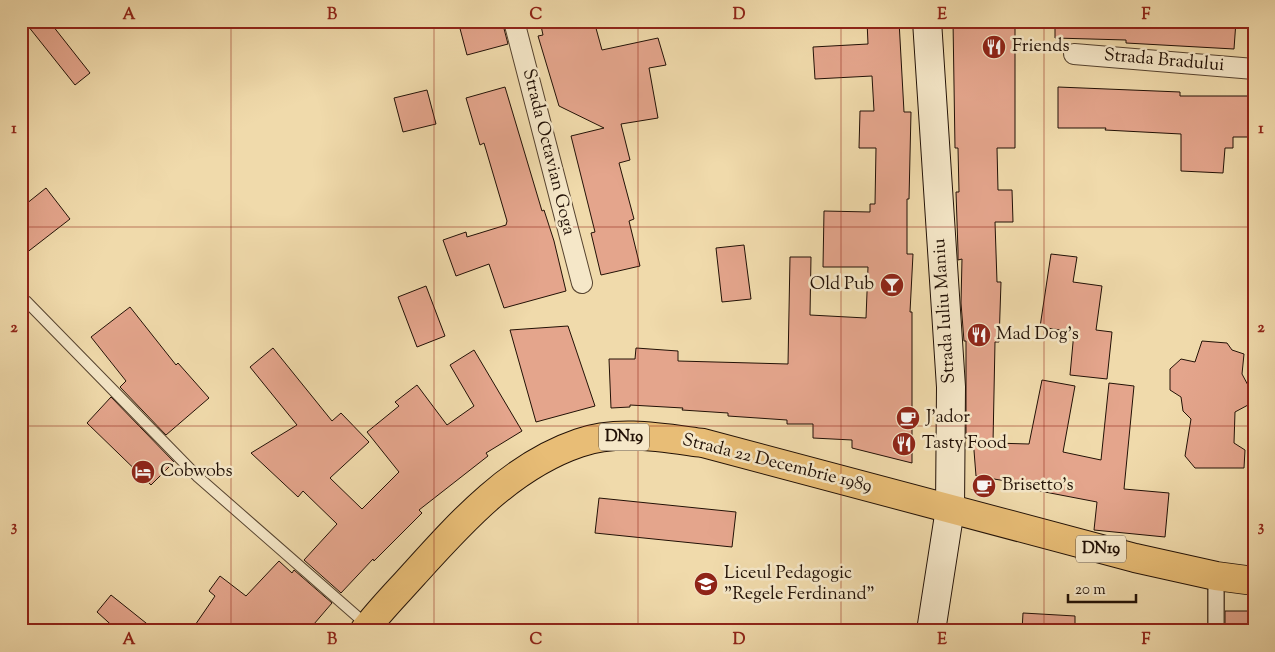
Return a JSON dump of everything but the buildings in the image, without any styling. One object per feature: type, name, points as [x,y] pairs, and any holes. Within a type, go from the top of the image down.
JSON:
[{"type":"main road","name":"Strada Iuliu Maniu","points":[[927,21],[951,387],[950,509],[932,631]]},
{"type":"main road","name":"Strada 22 Decembrie 1989","points":[[366,628],[445,539],[502,485],[530,467],[580,442],[608,437],[656,436],[703,442],[1135,558],[1216,576],[1254,581]]},
{"type":"street","name":"Strada Octavian Goga","points":[[514,21],[582,283]]},
{"type":"street","name":"Strada Bradului","points":[[1074,54],[1254,69]]},
{"type":"street","points":[[1216,576],[1216,631]]},
{"type":"lane","points":[[26,301],[198,477],[366,628]]},
{"type":"place","name":"Friends","points":[[994,47]]},
{"type":"place","name":"Old Pub","points":[[892,285]]},
{"type":"place","name":"Mad Dog's","points":[[979,335]]},
{"type":"place","name":"J'ador","points":[[908,418]]},
{"type":"place","name":"Tasty Food","points":[[904,444]]},
{"type":"place","name":"Cobwobs","points":[[143,472]]},
{"type":"place","name":"Brisetto's","points":[[984,486]]},
{"type":"place","name":"Liceul Pedagogic \"Regele Ferdinand\"","points":[[706,584]]}]
